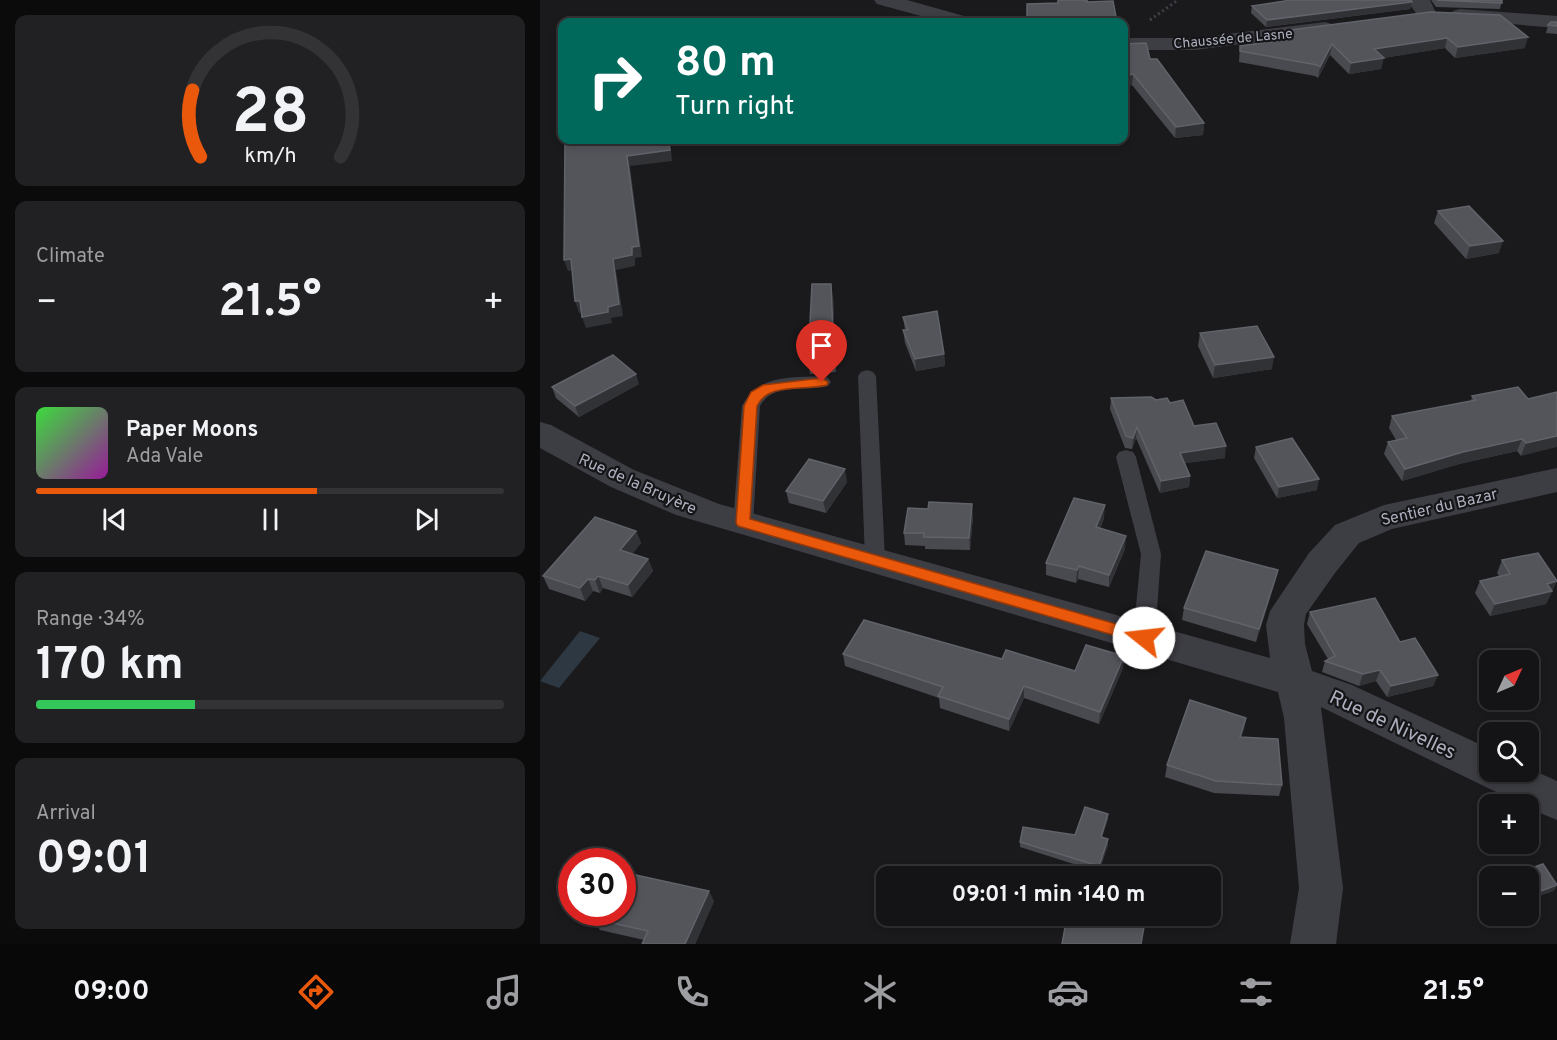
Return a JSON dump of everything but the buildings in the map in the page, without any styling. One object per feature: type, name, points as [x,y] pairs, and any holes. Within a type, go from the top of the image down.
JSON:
[{"type":"street","points":[[884,0],[949,18]]},
{"type":"street","points":[[1418,11],[1557,22]]},
{"type":"street","name":"Chaussée de Lasne","points":[[1128,44],[1195,44],[1341,26]]},
{"type":"street","name":"Rue de la Bruyère","points":[[540,433],[571,454],[607,473],[666,498],[743,523],[1294,681]]},
{"type":"street","name":"Sentier du Bazar","points":[[1313,944],[1321,888],[1304,718],[1286,644],[1285,625],[1288,611],[1347,534],[1384,518],[1557,480]]},
{"type":"street","name":"Rue de Nivelles","points":[[1294,681],[1338,697],[1479,764]]},
{"type":"street","points":[[1517,782],[1557,801]]},
{"type":"lane","points":[[867,376],[875,559]]},
{"type":"lane","points":[[743,523],[751,406],[756,395],[767,388],[822,382]]},
{"type":"lane","points":[[1126,457],[1151,554],[1144,638]]},
{"type":"path","points":[[1142,24],[1179,0]]},
{"type":"shaded area","points":[[580,631],[600,638],[559,688],[540,681]]},
{"type":"route","points":[[822,382],[767,388],[759,391],[753,400],[743,523],[1144,638]]}]
